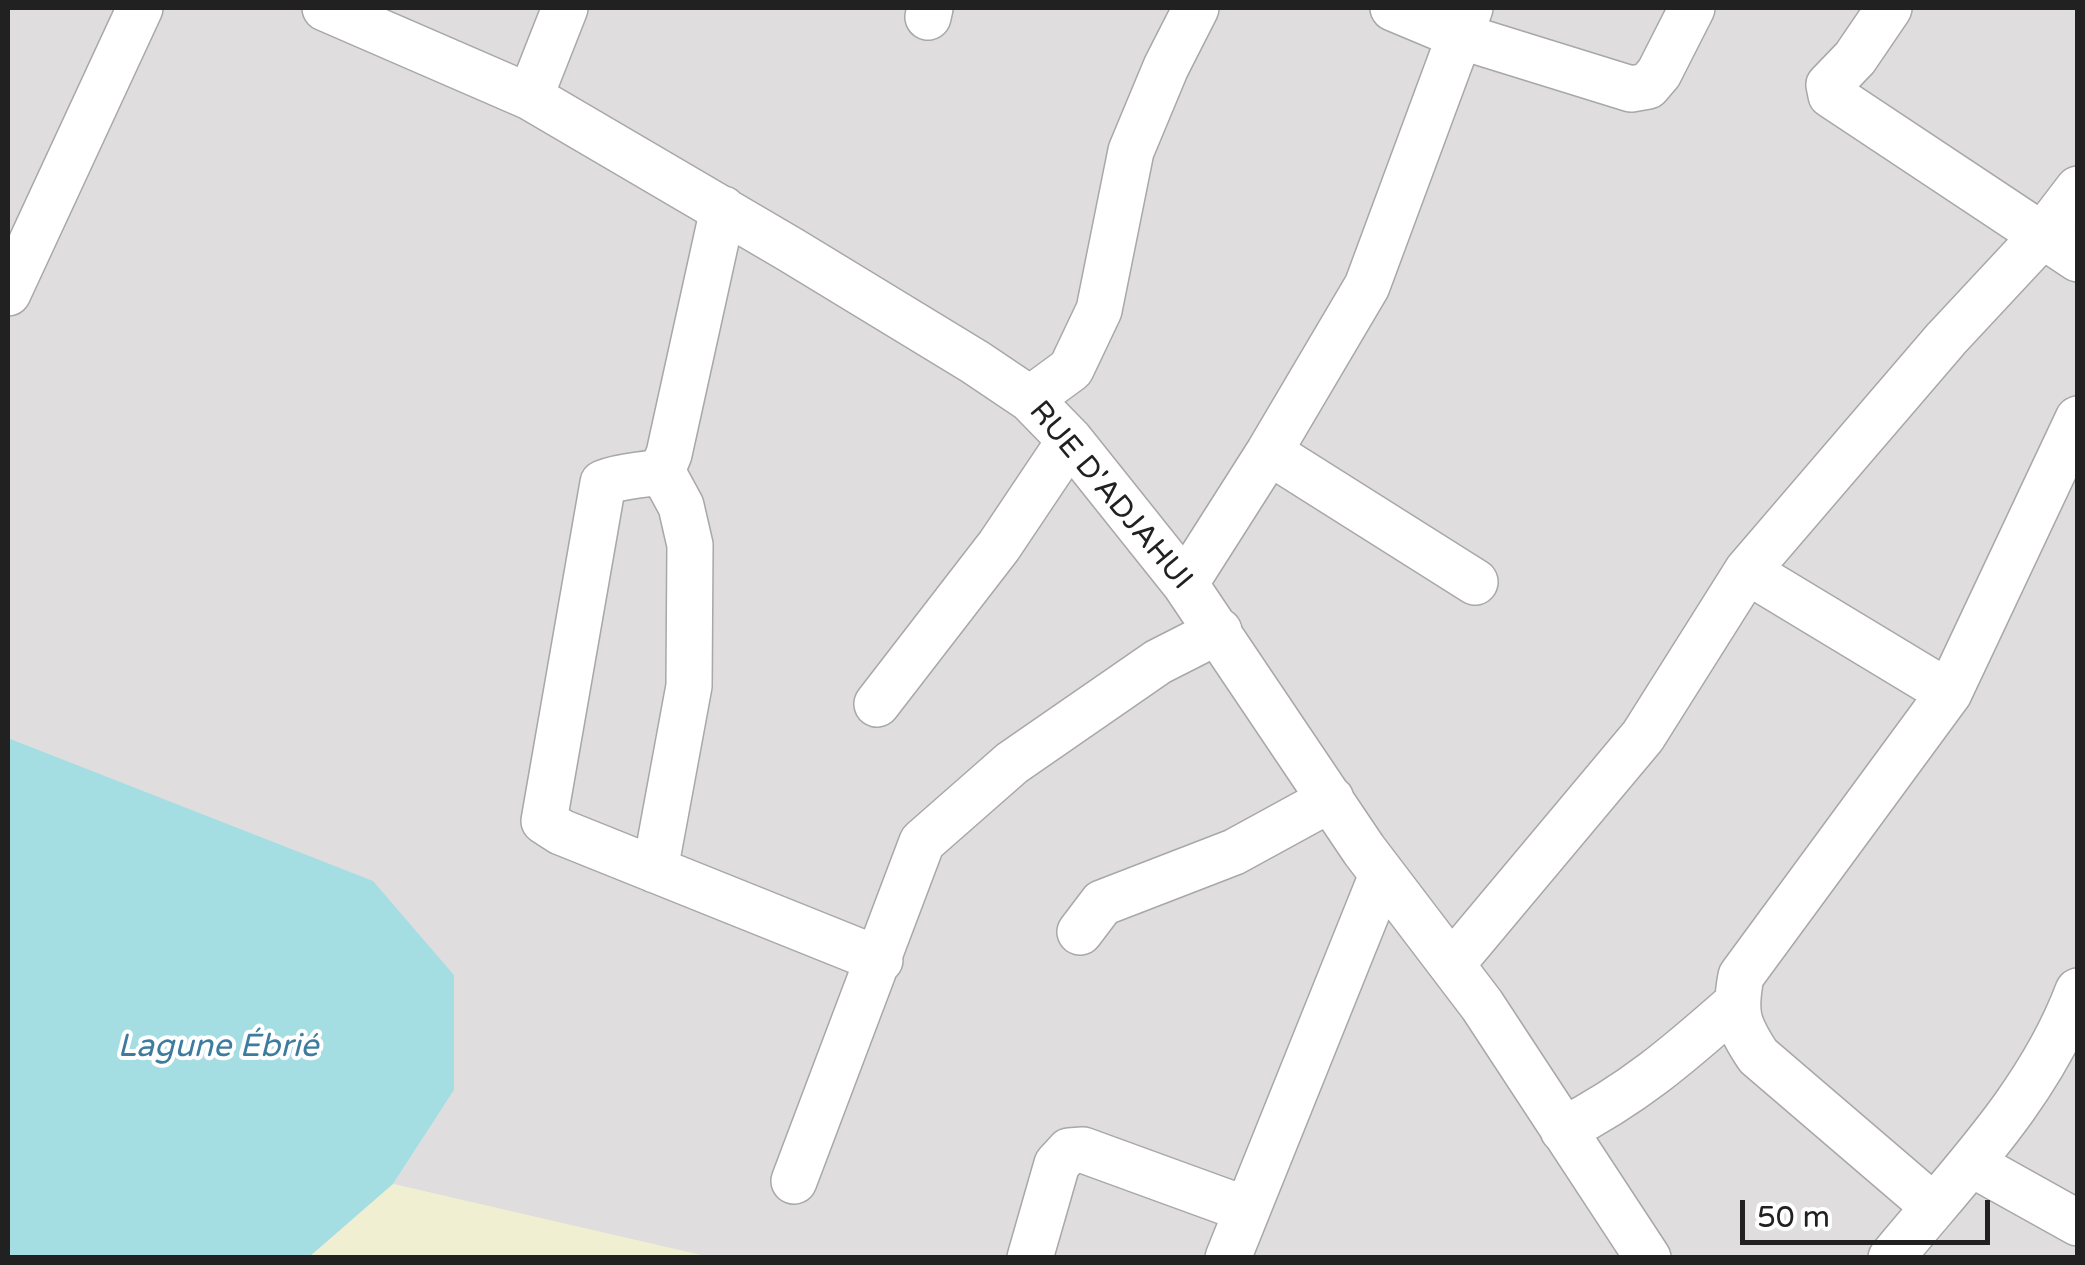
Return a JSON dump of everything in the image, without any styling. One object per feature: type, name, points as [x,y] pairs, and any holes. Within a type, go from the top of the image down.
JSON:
[{"type":"street","points":[[8,294],[140,8]]},
{"type":"street","name":"RUE D'ADJAHUI","points":[[325,8],[530,97],[723,209],[1030,399],[1070,440],[1219,631],[1382,874],[1452,964],[1648,1258]]},
{"type":"street","points":[[530,97],[565,8]]},
{"type":"street","points":[[1030,399],[1071,369],[1099,310],[1131,151],[1196,8]]},
{"type":"street","points":[[1393,8],[1465,22],[1631,89],[1648,86],[1659,73],[1692,8]]},
{"type":"street","points":[[1889,8],[1855,58],[1829,85],[1831,95],[2060,247]]},
{"type":"street","points":[[1185,584],[1367,286],[1465,22]]},
{"type":"street","points":[[1452,964],[1643,736],[1747,571],[1946,339],[2060,247],[2078,189]]},
{"type":"street","points":[[662,470],[669,454],[723,209]]},
{"type":"street","points":[[1934,1206],[1758,1056],[1740,1028],[1736,1004],[1741,976],[1949,694],[2078,419]]},
{"type":"street","points":[[878,704],[999,546],[1070,440]]},
{"type":"street","points":[[1268,452],[1475,582]]},
{"type":"street","points":[[654,870],[689,686],[690,545],[681,506],[662,470]]},
{"type":"street","points":[[662,470],[603,483],[544,821],[561,832],[880,960]]},
{"type":"street","points":[[1747,571],[1949,694]]},
{"type":"street","points":[[794,1180],[922,842],[1012,764],[1158,662],[1219,631]]},
{"type":"street","points":[[1080,932],[1102,903],[1234,852],[1331,799]]},
{"type":"street","points":[[1228,1258],[1382,874]]},
{"type":"street","points":[[1563,1130],[1606,1108],[1653,1076],[1736,1004]]},
{"type":"street","points":[[1891,1258],[1972,1164],[2048,1060],[2075,1005]]},
{"type":"street","points":[[1030,1258],[1057,1164],[1070,1151],[1083,1150],[1245,1209]]},
{"type":"street","points":[[1972,1164],[2078,1224]]},
{"type":"shaded area","points":[[8,8],[2077,8],[2077,1257],[710,1258],[393,1184],[454,1090],[454,975],[372,881],[8,738]]},
{"type":"shaded area","points":[[393,1184],[710,1257],[309,1257]]},
{"type":"water","name":"Lagune Ébrié","points":[[8,738],[373,881],[454,975],[454,1090],[393,1184],[309,1257],[8,1257]]}]
